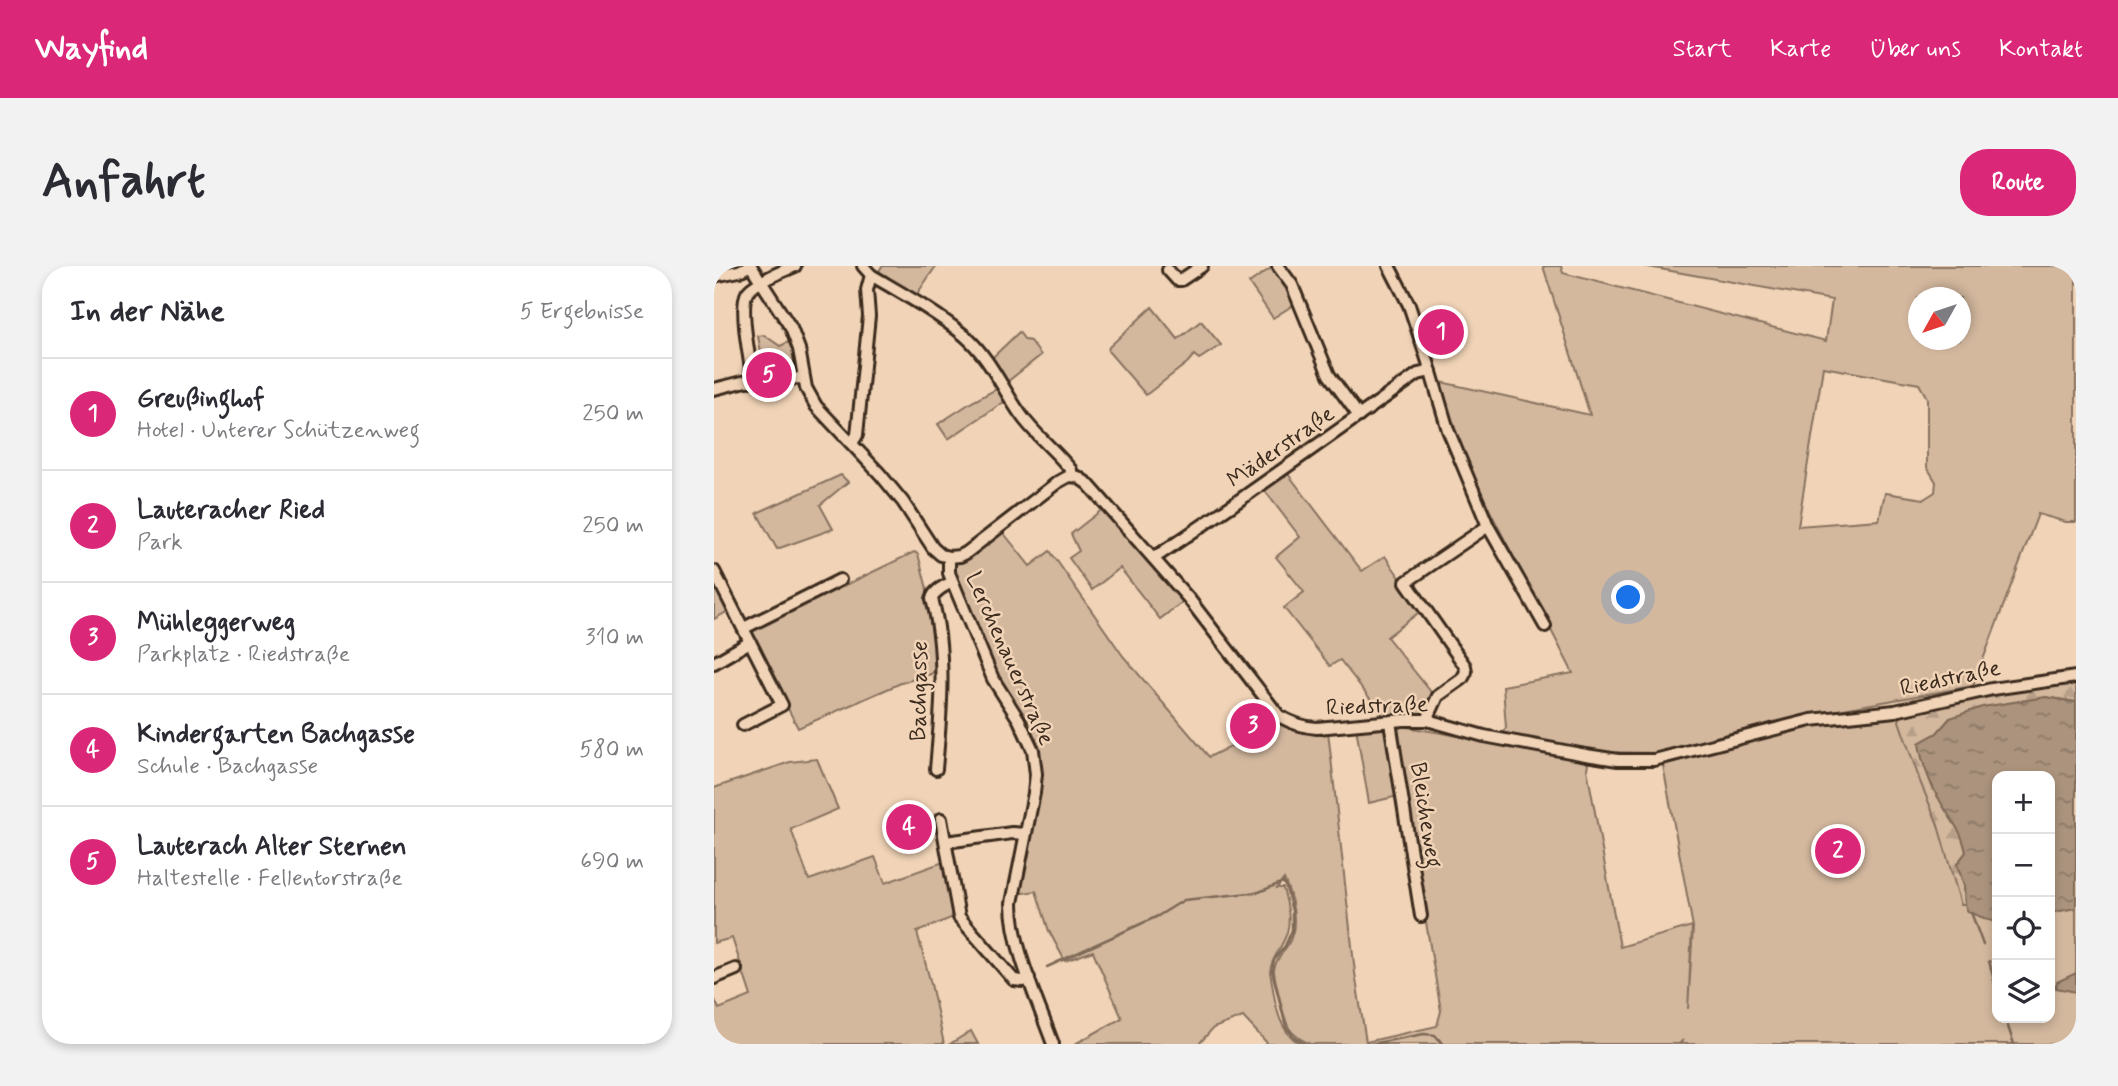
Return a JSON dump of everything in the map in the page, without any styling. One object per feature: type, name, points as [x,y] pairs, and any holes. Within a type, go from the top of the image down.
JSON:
[{"type":"street","points":[[714,276],[740,271],[750,266]]},
{"type":"street","name":"Lerchenauerstraße","points":[[750,266],[791,328],[799,349],[806,388],[816,406],[903,502],[933,548],[941,555],[949,557],[949,573],[993,679],[1028,737],[1036,774],[1012,903],[1012,921],[1052,1044]]},
{"type":"street","points":[[753,380],[746,322],[746,295],[750,289],[795,266]]},
{"type":"street","points":[[1168,271],[1177,280],[1181,280],[1202,266]]},
{"type":"street","points":[[1278,266],[1300,302],[1329,375],[1359,416]]},
{"type":"street","points":[[1389,266],[1409,305],[1448,430],[1488,526],[1545,626]]},
{"type":"street","points":[[852,443],[856,435],[869,316],[867,271]]},
{"type":"street","name":"Riedstraße","points":[[867,271],[930,310],[967,338],[988,361],[1032,430],[1071,470],[1071,477],[1078,477],[1088,484],[1189,599],[1279,716],[1293,724],[1317,728],[1427,720],[1484,736],[1587,755],[1618,760],[1654,760],[1811,720],[1895,711],[1992,689],[2076,677]]},
{"type":"street","name":"Mäderstraße","points":[[1154,558],[1418,374],[1431,371]]},
{"type":"street","points":[[714,389],[753,380],[803,378]]},
{"type":"street","points":[[949,557],[966,553],[1058,482],[1071,477]]},
{"type":"street","points":[[1427,720],[1438,696],[1466,672],[1465,666],[1406,582],[1488,526]]},
{"type":"street","points":[[714,571],[782,705],[743,725]]},
{"type":"street","points":[[744,628],[841,580]]},
{"type":"street","name":"Bachgasse","points":[[936,769],[941,644],[939,623],[932,599],[938,590],[953,582]]},
{"type":"street","points":[[714,663],[750,642]]},
{"type":"street","name":"Bleicheweg","points":[[1390,722],[1421,916]]},
{"type":"street","points":[[941,819],[959,917],[1014,980],[1023,981],[1029,978]]},
{"type":"street","points":[[946,842],[1012,833],[1025,834]]},
{"type":"street","points":[[714,978],[736,969]]},
{"type":"green space","points":[[882,266],[936,266],[915,297],[878,273]]},
{"type":"green space","points":[[1274,266],[1289,283],[1295,304],[1273,318],[1249,283]]},
{"type":"green space","points":[[1543,266],[1561,266],[1563,273],[1826,341],[1832,300],[1643,266],[2076,266],[2076,522],[2038,514],[1973,686],[1787,719],[1661,753],[1590,752],[1587,769],[1620,947],[1692,926],[1688,1009],[1693,927],[1662,760],[1788,721],[2076,679],[2076,1044],[1680,1044],[1683,1040],[1679,1044],[1310,1044],[1296,1036],[1289,1028],[1274,974],[1276,963],[1291,938],[1294,922],[1292,904],[1284,879],[1277,888],[1283,888],[1289,922],[1270,972],[1275,1003],[1282,1023],[1286,1031],[1301,1044],[1268,1044],[1243,1017],[1213,1028],[1199,1044],[1075,1044],[1122,1018],[1093,951],[1065,961],[1049,931],[1036,891],[1017,894],[1037,766],[996,680],[952,567],[1002,531],[1030,566],[1050,551],[1123,656],[1209,757],[1280,722],[1328,731],[1355,973],[1366,1042],[1437,1026],[1441,1011],[1394,733],[1401,726],[1493,742],[1506,728],[1503,686],[1573,673],[1490,511],[1452,428],[1441,382],[1590,415]],"holes":[[[1823,367],[1919,384],[1927,398],[1927,467],[1936,482],[1935,492],[1924,499],[1885,493],[1879,520],[1798,526]]]},
{"type":"green space","points":[[1152,307],[1178,339],[1201,321],[1221,345],[1199,359],[1194,355],[1146,395],[1108,351],[1109,347]]},
{"type":"green space","points":[[1019,332],[1041,355],[1007,382],[991,359]]},
{"type":"green space","points":[[764,335],[780,346],[791,341],[796,365],[794,371],[765,374],[758,336]]},
{"type":"green space","points":[[1000,387],[1007,400],[948,439],[938,424]]},
{"type":"green space","points":[[1285,470],[1362,571],[1385,556],[1422,610],[1387,637],[1435,697],[1425,715],[1383,715],[1340,660],[1330,666],[1284,608],[1304,592],[1276,557],[1300,537],[1262,487]]},
{"type":"green space","points":[[841,475],[848,482],[820,505],[833,529],[777,549],[757,513]]},
{"type":"green space","points":[[1104,508],[1185,600],[1160,619],[1120,568],[1092,590],[1069,558],[1079,551],[1071,534]]},
{"type":"green space","points":[[914,552],[918,554],[929,597],[938,668],[931,674],[901,683],[798,728],[749,630],[835,585],[848,584]]},
{"type":"green space","points":[[714,581],[730,610],[714,619]]},
{"type":"green space","points":[[2076,681],[2076,702],[2046,697],[1950,718],[1937,733],[1919,743],[1933,789],[1962,835],[1966,852],[1957,864],[1964,886],[1965,905],[1961,905],[1937,822],[1899,721],[1902,713]]},
{"type":"green space","points":[[1384,725],[1398,796],[1369,803],[1356,728]]},
{"type":"green space","points":[[817,759],[838,809],[791,829],[809,880],[875,857],[885,883],[946,861],[956,916],[917,932],[944,1044],[714,1042],[714,998],[719,1009],[751,996],[732,938],[714,943],[714,788],[790,762]]},
{"type":"green space","points":[[971,1031],[978,1044],[950,1044]]},
{"type":"water","points":[[2046,697],[2076,702],[2076,908],[2055,912],[2055,771],[1992,771],[1992,921],[1968,912],[1957,864],[1966,852],[1964,844],[1931,783],[1919,743],[1937,733],[1950,718],[1982,707]]},
{"type":"water","points":[[2076,973],[2076,992],[2056,988],[2057,982]]},
{"type":"waterway","points":[[2075,266],[2076,270]]},
{"type":"waterway","points":[[1047,967],[1158,916],[1184,900],[1259,892],[1283,882],[1292,911],[1292,930],[1285,946],[1274,960],[1272,971],[1286,1027],[1294,1037],[1305,1044]]},
{"type":"waterway","points":[[1971,912],[1983,945]]},
{"type":"waterway","points":[[1989,961],[1992,973]]},
{"type":"waterway","points":[[2007,1023],[2014,1044]]},
{"type":"waterway","points":[[1371,1044],[1424,1034],[1435,1035],[1443,1044]]},
{"type":"place","name":"Greußinghof","points":[[1441,332]]},
{"type":"place","name":"Lauterach Alter Sternen","points":[[769,375]]},
{"type":"place","name":"Mühleggerweg","points":[[1253,726]]},
{"type":"place","name":"Kindergarten Bachgasse","points":[[909,827]]},
{"type":"place","name":"Lauteracher Ried","points":[[1838,851]]}]
